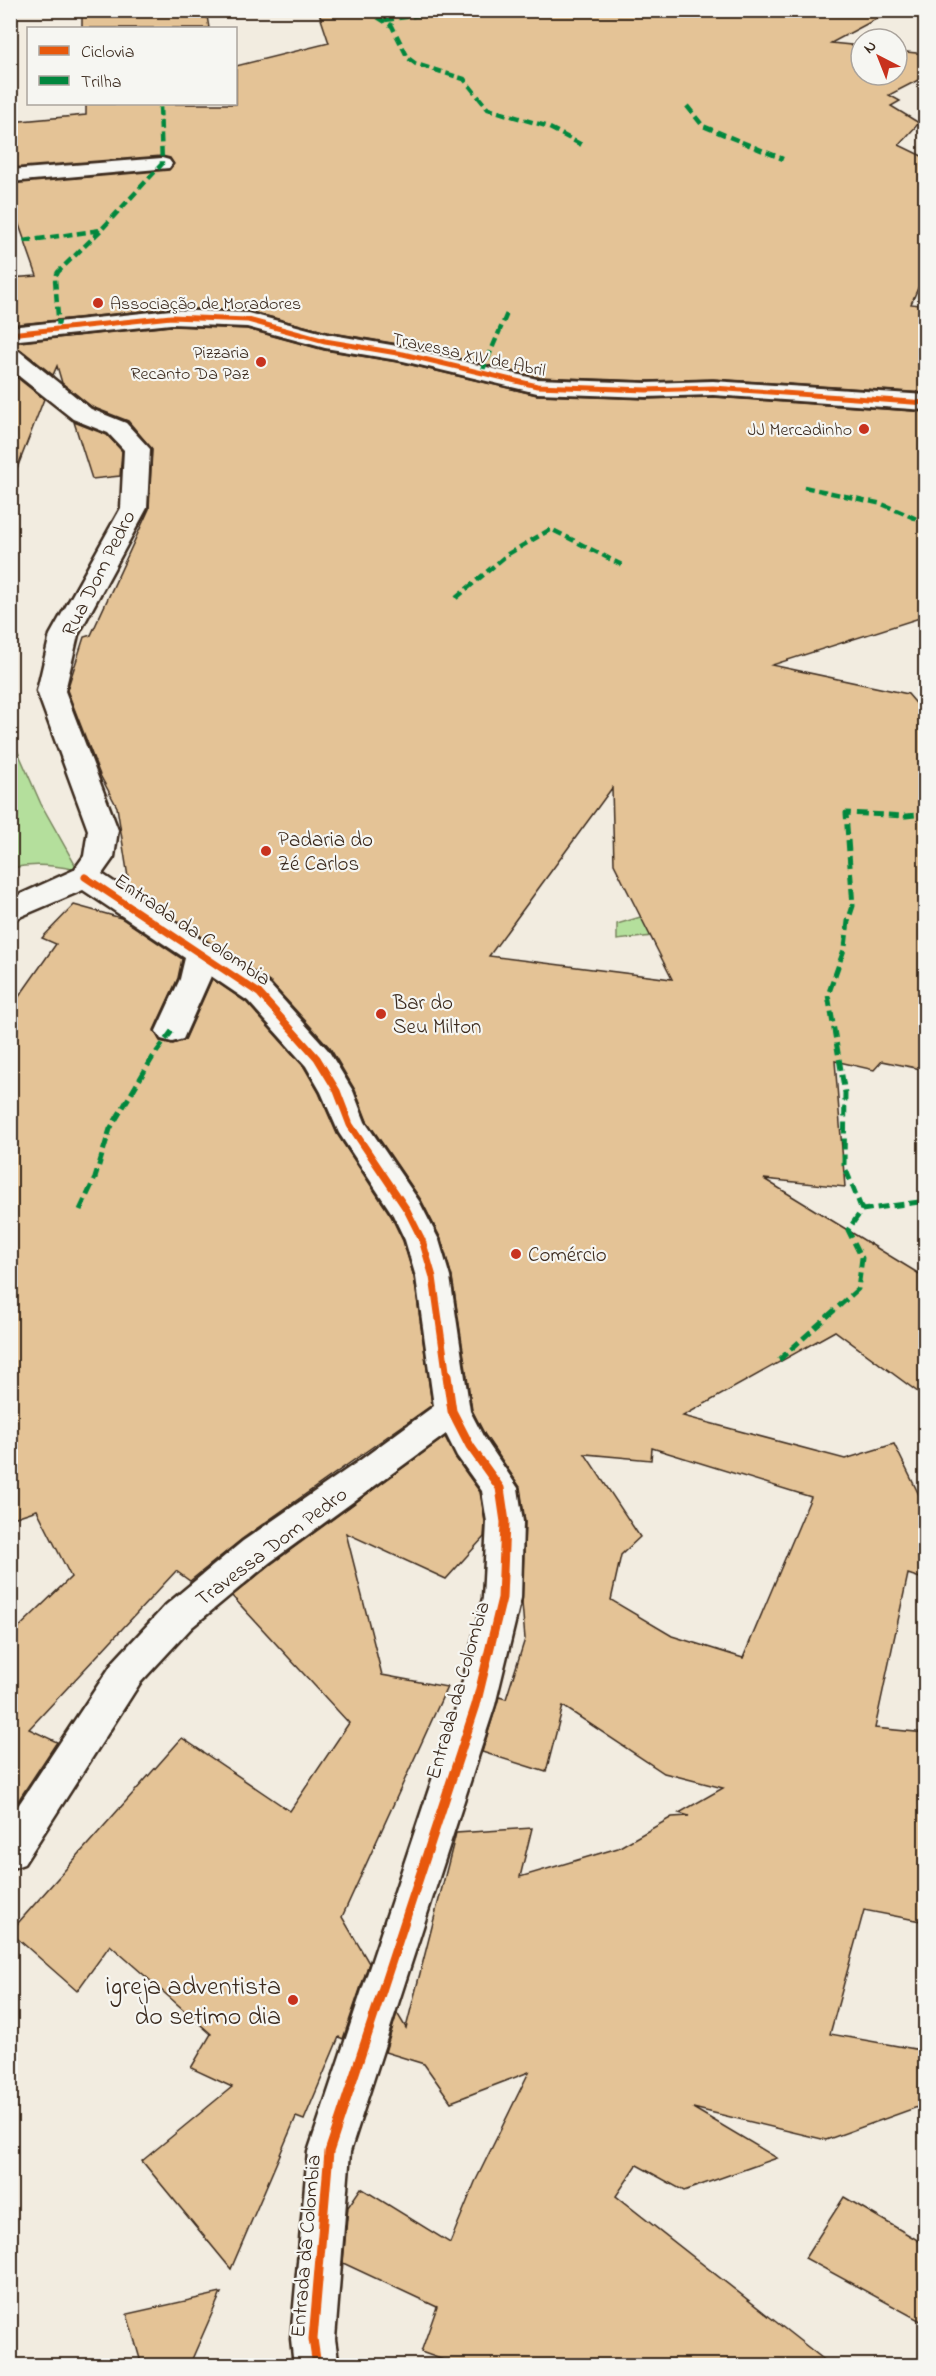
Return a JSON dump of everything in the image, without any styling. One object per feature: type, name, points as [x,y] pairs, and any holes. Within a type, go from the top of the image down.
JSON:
[{"type":"street","name":"Travessa XIV de Abril","points":[[10,334],[171,317],[248,320],[325,341],[403,354],[537,386],[646,390],[713,388],[926,403]]},
{"type":"street","name":"Rua Dom Pedro","points":[[10,357],[82,414],[117,428],[137,449],[134,508],[69,623],[51,691],[103,830],[99,857],[85,878]]},
{"type":"street","points":[[10,911],[85,878]]},
{"type":"street","name":"Entrada da Colombia","points":[[85,878],[259,993],[317,1058],[337,1091],[350,1125],[407,1210],[422,1240],[433,1277],[436,1315],[452,1411],[470,1446],[500,1488],[505,1522],[502,1598],[476,1704],[329,2152],[314,2339],[317,2366]]},
{"type":"street","points":[[172,1030],[195,979],[201,956]]},
{"type":"street","name":"Travessa Dom Pedro","points":[[10,1852],[127,1672],[179,1616],[256,1552],[372,1471],[452,1411]]},
{"type":"lane","points":[[10,176],[162,164]]},
{"type":"green space","points":[[10,734],[41,804],[78,870],[44,865],[11,868]]},
{"type":"green space","points":[[644,916],[652,936],[617,940],[617,924]]},
{"type":"building","points":[[82,10],[206,10],[209,27],[82,27]]},
{"type":"building","points":[[318,10],[893,10],[861,27],[849,27],[849,33],[831,43],[849,45],[849,87],[905,87],[889,95],[900,101],[891,106],[919,123],[899,145],[926,158],[926,270],[911,304],[926,306],[926,393],[713,379],[646,381],[537,377],[404,345],[327,332],[248,311],[171,308],[10,325],[10,278],[37,276],[10,199],[10,184],[169,170],[174,164],[170,158],[162,156],[10,168],[10,122],[86,115],[86,105],[237,105],[237,66],[329,43]]},
{"type":"building","points":[[909,52],[926,54],[926,76],[909,85]]},
{"type":"building","points":[[171,326],[247,329],[324,350],[403,363],[537,395],[646,399],[713,397],[926,412],[926,616],[772,665],[908,694],[926,715],[926,1070],[882,1061],[874,1070],[835,1061],[845,1187],[764,1179],[926,1278],[926,1398],[835,1331],[683,1416],[845,1459],[894,1444],[926,1509],[926,1580],[908,1574],[875,1728],[926,1733],[926,1922],[864,1910],[830,2034],[926,2051],[926,2104],[826,2140],[693,2108],[777,2158],[684,2191],[637,2165],[616,2196],[832,2366],[460,2366],[421,2352],[437,2307],[343,2263],[348,2207],[361,2188],[450,2243],[475,2182],[529,2072],[451,2102],[424,2064],[385,2052],[397,2013],[406,2028],[456,1833],[532,1828],[520,1877],[618,1848],[672,1817],[689,1816],[679,1813],[723,1788],[664,1773],[563,1706],[546,1772],[482,1752],[499,1697],[506,1699],[525,1639],[522,1603],[525,1522],[520,1487],[485,1435],[472,1410],[452,1277],[441,1239],[421,1200],[367,1121],[355,1090],[330,1048],[271,983],[130,890],[117,807],[100,775],[67,690],[84,637],[91,635],[149,509],[152,449],[128,421],[92,407],[62,383],[57,366],[53,375],[20,349],[10,347],[10,343]],"holes":[[[612,788],[614,864],[672,979],[489,956]],[[652,1448],[811,1497],[743,1658],[672,1636],[611,1600],[621,1555],[640,1537],[585,1454],[651,1460]]]},
{"type":"building","points":[[10,372],[44,399],[14,476],[10,475]]},
{"type":"building","points":[[74,422],[107,435],[122,451],[120,476],[92,479]]},
{"type":"building","points":[[74,905],[121,918],[182,959],[178,978],[154,1030],[160,1041],[173,1044],[185,1040],[212,979],[247,1003],[304,1067],[319,1093],[337,1134],[391,1216],[403,1241],[414,1277],[432,1405],[242,1539],[190,1581],[176,1571],[29,1729],[57,1742],[10,1813],[10,1636],[71,1577],[37,1510],[10,1519],[11,1008],[56,944],[42,938]]},
{"type":"building","points":[[445,1437],[455,1457],[480,1492],[485,1522],[484,1537],[446,1579],[346,1533],[382,1675],[447,1687],[342,1917],[369,1963],[343,2039],[339,2037],[304,2120],[296,2117],[231,2269],[142,2161],[232,2087],[191,2068],[211,2034],[110,1945],[77,1991],[10,1932],[182,1738],[290,1811],[349,1723],[232,1596],[270,1565]]},
{"type":"building","points":[[844,2197],[926,2245],[926,2324],[805,2258]]},
{"type":"building","points":[[221,2293],[189,2366],[142,2366],[127,2314]]},
{"type":"marked path","points":[[366,10],[392,26],[408,58],[416,64],[464,79],[488,109],[546,126],[582,145]]},
{"type":"marked path","points":[[385,20],[455,10]]},
{"type":"marked path","points":[[10,243],[101,230],[162,164],[160,105]]},
{"type":"marked path","points":[[687,106],[703,126],[783,159]]},
{"type":"marked path","points":[[59,329],[55,279],[58,272],[101,230]]},
{"type":"marked path","points":[[482,372],[508,311]]},
{"type":"marked path","points":[[804,487],[851,495],[882,504],[926,523]]},
{"type":"marked path","points":[[456,598],[508,554],[551,529],[622,565]]},
{"type":"marked path","points":[[862,1210],[844,1165],[845,1093],[828,995],[845,947],[848,921],[853,906],[846,813],[906,816],[926,814]]},
{"type":"marked path","points":[[80,1210],[95,1178],[110,1129],[153,1057],[172,1031]]},
{"type":"marked path","points":[[779,1360],[858,1289],[862,1258],[848,1230],[862,1210],[926,1201]]},
{"type":"marked path","points":[[921,1624],[926,1623]]},
{"type":"cycle path","points":[[10,334],[171,317],[248,320],[325,341],[403,354],[537,386],[646,390],[713,388],[926,403]]},
{"type":"cycle path","points":[[85,877],[259,993],[317,1058],[337,1091],[350,1125],[407,1210],[422,1240],[433,1277],[452,1411],[470,1446],[500,1488],[505,1522],[502,1598],[476,1705],[329,2152],[313,2339],[317,2366]]},
{"type":"place","name":"Associação de Moradores","points":[[98,303]]},
{"type":"place","name":"Pizzaria Recanto Da Paz","points":[[261,362]]},
{"type":"place","name":"JJ Mercadinho","points":[[864,429]]},
{"type":"place","name":"Padaria do Zé Carlos","points":[[266,851]]},
{"type":"place","name":"Bar do Seu Milton","points":[[381,1014]]},
{"type":"place","name":"Comércio","points":[[516,1254]]},
{"type":"place","name":"igreja adventista do setimo dia","points":[[293,2000]]}]
